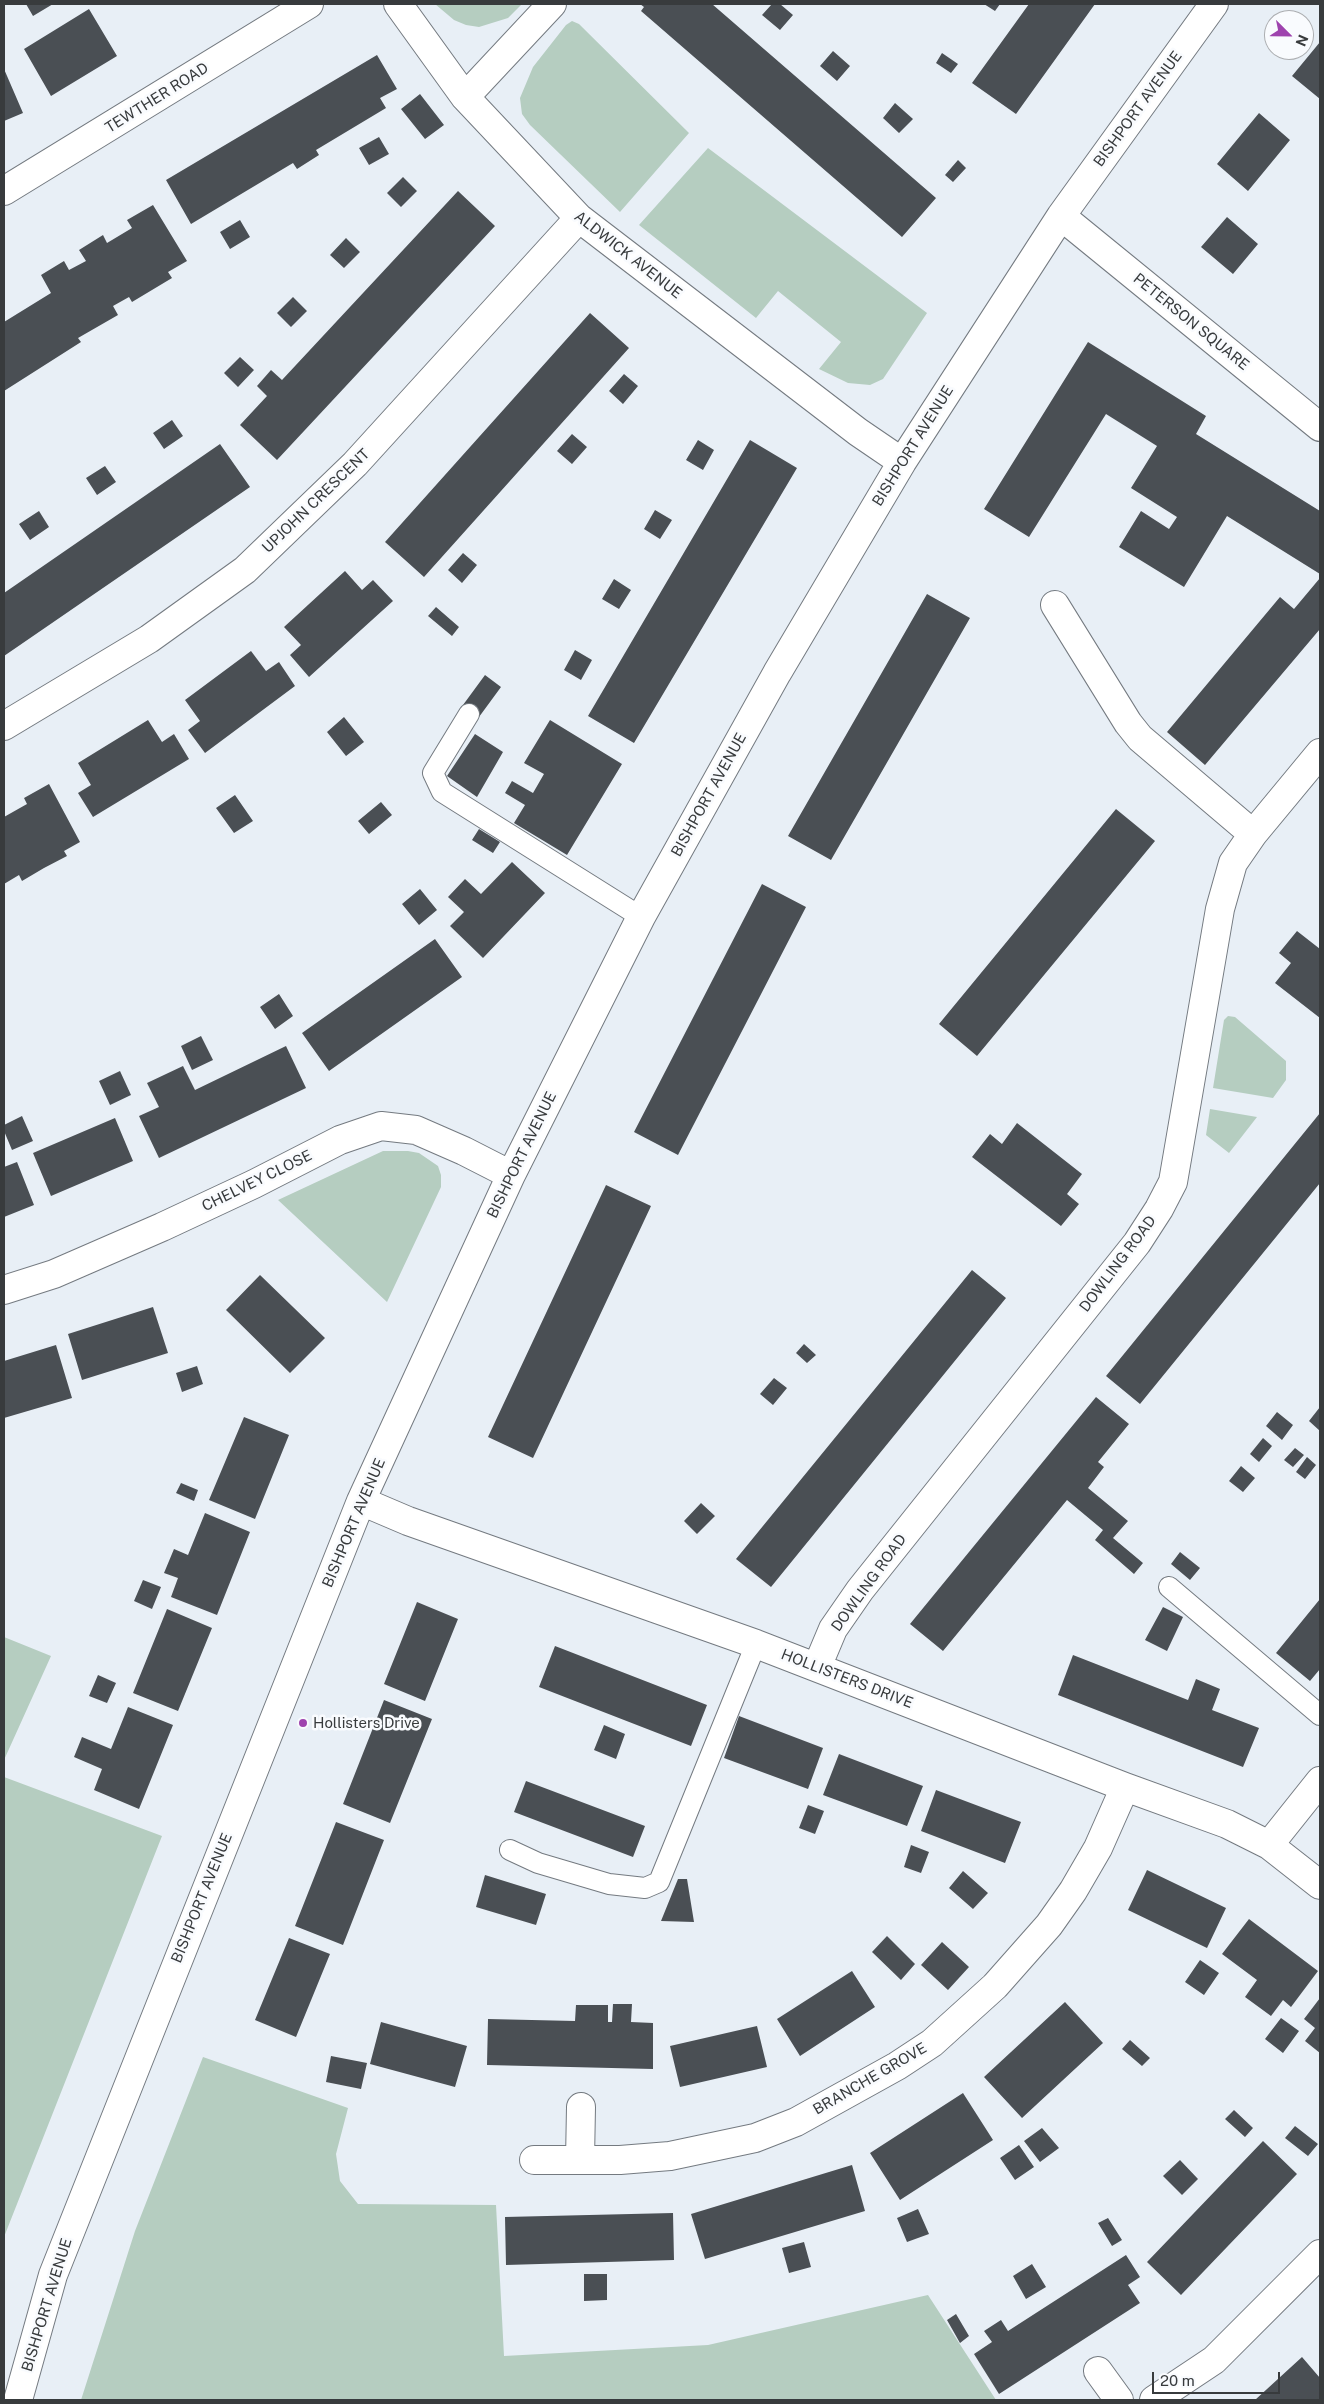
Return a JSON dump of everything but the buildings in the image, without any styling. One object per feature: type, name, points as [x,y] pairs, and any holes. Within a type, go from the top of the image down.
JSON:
[{"type":"street","name":"TEWTHER ROAD","points":[[4,191],[309,4]]},
{"type":"street","name":"ALDWICK AVENUE","points":[[398,4],[465,97],[579,218],[850,426],[902,462]]},
{"type":"street","points":[[465,97],[552,4]]},
{"type":"street","name":"BISHPORT AVENUE","points":[[18,2400],[53,2275],[361,1501],[511,1175],[641,917],[772,681],[902,462],[1061,216],[1214,4]]},
{"type":"street","name":"PETERSON SQUARE","points":[[1061,216],[1320,427]]},
{"type":"street","name":"UPJOHN CRESCENT","points":[[4,726],[149,639],[245,570],[355,464],[579,218]]},
{"type":"street","points":[[1055,605],[1128,723],[1140,738],[1253,834]]},
{"type":"street","name":"DOWLING ROAD","points":[[816,1667],[833,1629],[860,1590],[1137,1243],[1159,1209],[1173,1182],[1220,909],[1233,863],[1253,834],[1320,753]]},
{"type":"street","name":"CHELVEY CLOSE","points":[[4,1290],[54,1274],[254,1184],[340,1140],[381,1126],[416,1130],[464,1151],[511,1175]]},
{"type":"street","name":"HOLLISTERS DRIVE","points":[[361,1501],[408,1522],[756,1644],[1125,1787],[1227,1824],[1269,1845],[1320,1885]]},
{"type":"street","points":[[1269,1845],[1320,1781]]},
{"type":"street","name":"BRANCHE GROVE","points":[[534,2160],[620,2160],[670,2156],[755,2138],[796,2122],[897,2066],[932,2042],[996,1986],[1049,1924],[1073,1892],[1098,1848],[1125,1787]]},
{"type":"street","points":[[580,2160],[581,2107]]},
{"type":"street","points":[[1154,2400],[1214,2360],[1320,2254]]},
{"type":"street","points":[[1098,2371],[1119,2400]]},
{"type":"lane","points":[[469,714],[433,773],[442,792],[641,917]]},
{"type":"lane","points":[[1168,1587],[1320,1715]]},
{"type":"lane","points":[[510,1850],[538,1863],[609,1884],[645,1888],[659,1882],[756,1644]]},
{"type":"green space","points":[[435,4],[522,4],[508,18],[479,27],[466,25],[454,20]]},
{"type":"green space","points":[[572,21],[579,24],[689,133],[620,212],[530,125],[522,114],[520,98],[533,67],[566,25]]},
{"type":"green space","points":[[708,148],[927,313],[883,379],[870,385],[848,383],[819,369],[841,342],[778,291],[756,318],[639,225]]},
{"type":"green space","points":[[1228,1016],[1235,1017],[1286,1061],[1286,1080],[1273,1098],[1213,1088],[1224,1020]]},
{"type":"green space","points":[[1210,1109],[1257,1117],[1229,1153],[1206,1135]]},
{"type":"green space","points":[[383,1151],[419,1153],[438,1166],[441,1175],[441,1187],[387,1302],[278,1200]]},
{"type":"green space","points":[[4,1637],[51,1656],[4,1760]]},
{"type":"green space","points":[[4,1777],[162,1836],[4,2237]]},
{"type":"green space","points":[[203,2057],[348,2108],[336,2154],[340,2181],[358,2204],[496,2205],[504,2356],[708,2345],[928,2295],[996,2400],[81,2400],[135,2231]]},
{"type":"place","name":"Hollisters Drive","points":[[303,1723]]}]
